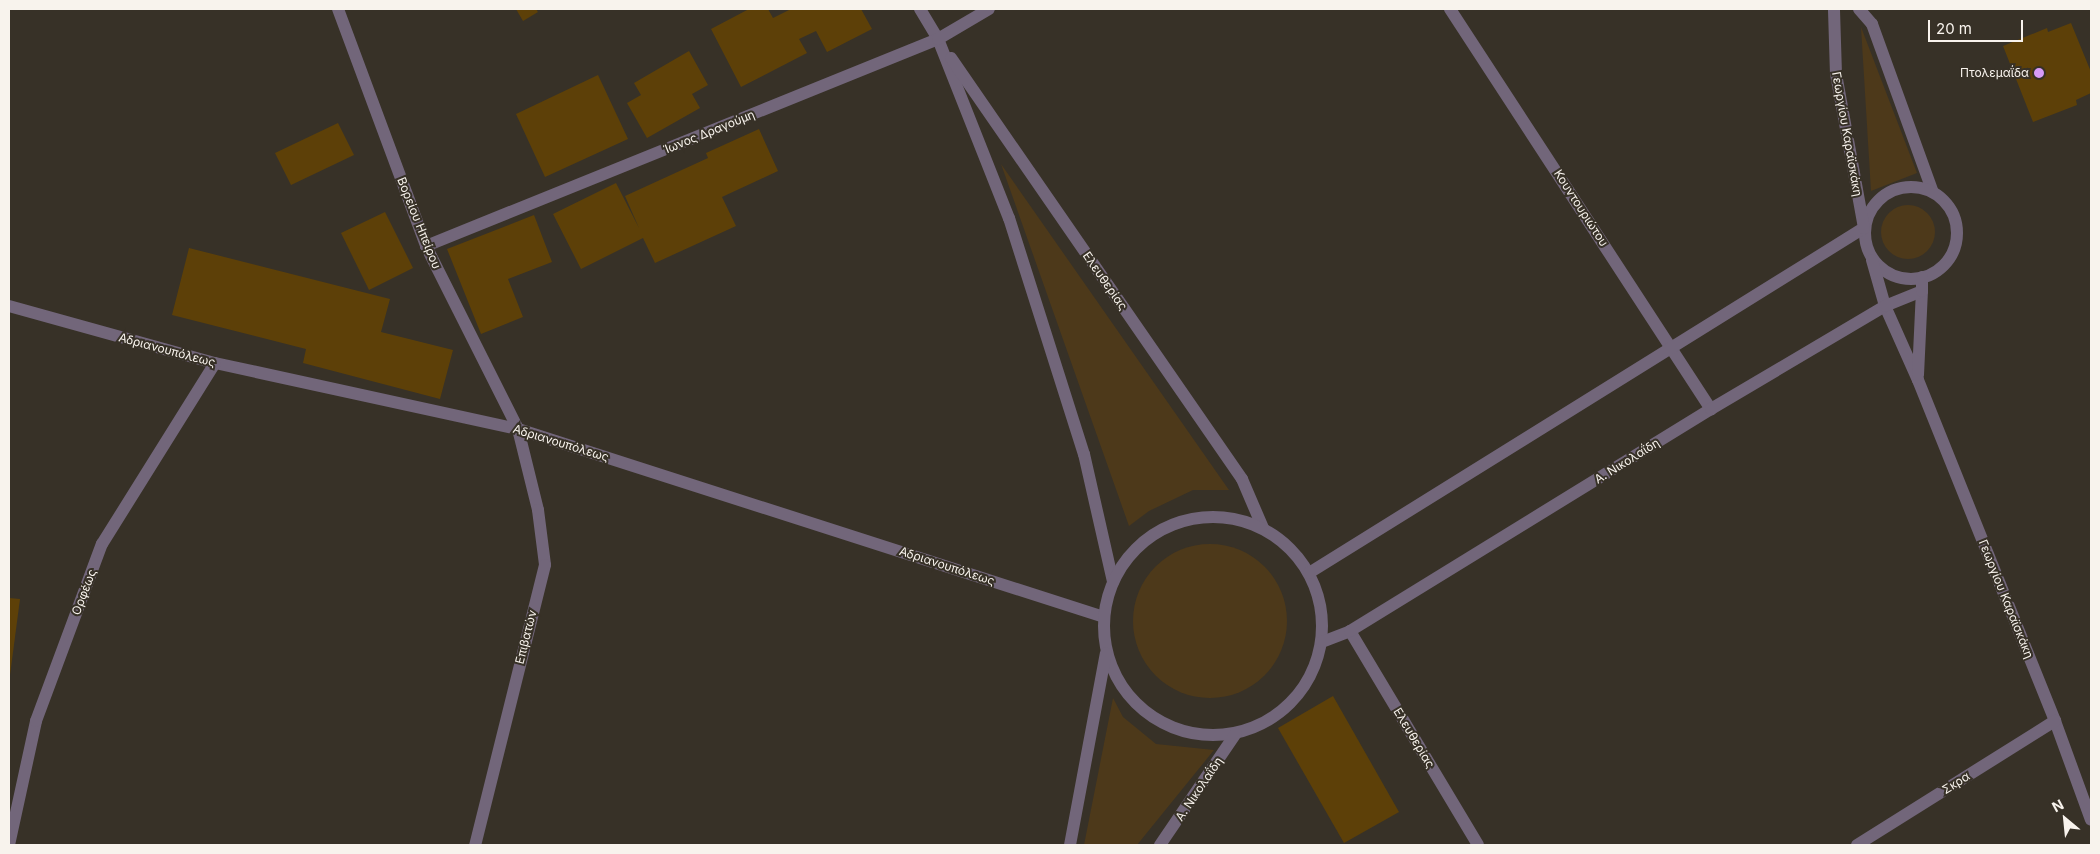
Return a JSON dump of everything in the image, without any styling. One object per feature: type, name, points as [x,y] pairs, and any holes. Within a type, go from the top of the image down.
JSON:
[{"type":"street","name":"Βορείου Ηπείρου","points":[[338,9],[426,246],[518,429]]},
{"type":"street","name":"Ελευθερίας","points":[[920,9],[938,39],[1242,479],[1263,528]]},
{"type":"street","name":"Ίωνος Δραγούμη","points":[[426,246],[938,39],[989,9]]},
{"type":"street","name":"Κουντουριώτου","points":[[1450,9],[1711,409]]},
{"type":"street","name":"Γεωργίου Καραϊσκάκη","points":[[1834,9],[1836,74],[1864,228]]},
{"type":"street","points":[[1859,9],[1872,24],[1932,190]]},
{"type":"street","name":"Ελευθερίας","points":[[938,39],[1008,218],[1084,454],[1113,582]]},
{"type":"street","points":[[1912,187],[1932,190],[1947,200],[1956,216],[1958,233],[1954,250],[1946,262],[1922,277],[1894,277],[1872,260],[1865,245],[1864,228],[1874,206],[1892,193],[1912,187]]},
{"type":"street","points":[[1309,573],[1864,228]]},
{"type":"street","name":"Γεωργίου Καραϊσκάκη","points":[[1872,260],[1885,306],[1918,380],[2055,722],[2091,820]]},
{"type":"street","points":[[1922,277],[1922,291]]},
{"type":"street","name":"Γεωργίου Καραϊσκάκη","points":[[1918,380],[1922,291]]},
{"type":"street","name":"Α. Νικολαΐδη","points":[[1322,642],[1350,631],[1711,409],[1885,306],[1922,291]]},
{"type":"street","name":"Αδριανουπόλεως","points":[[9,306],[215,363],[518,429],[1104,617]]},
{"type":"street","name":"Ορφέως","points":[[9,845],[36,721],[102,544],[215,363]]},
{"type":"street","name":"Επιβατών","points":[[475,845],[545,565],[538,510],[518,429]]},
{"type":"street","points":[[1070,845],[1106,653],[1104,617],[1113,582],[1132,552],[1160,530],[1193,518],[1229,517],[1263,528],[1297,555],[1309,573],[1321,610],[1322,642],[1312,673],[1293,700],[1267,721],[1236,733],[1203,735],[1170,727],[1141,709],[1120,684],[1106,653]]},
{"type":"street","name":"Ελευθερίας","points":[[1350,631],[1478,845]]},
{"type":"street","name":"Σκρα","points":[[1858,845],[2055,722]]},
{"type":"street","name":"Α. Νικολαΐδη","points":[[1160,845],[1236,733]]},
{"type":"shaded area","points":[[1861,27],[1917,173],[1871,191]]},
{"type":"shaded area","points":[[1001,164],[1229,490],[1193,490],[1149,511],[1129,526]]},
{"type":"shaded area","points":[[1908,205],[1918,207],[1927,213],[1933,222],[1935,232],[1933,242],[1927,251],[1918,257],[1908,259],[1898,257],[1889,251],[1883,242],[1881,232],[1883,222],[1889,213],[1898,207]]},
{"type":"shaded area","points":[[1210,544],[1225,545],[1239,550],[1265,566],[1281,592],[1286,606],[1286,636],[1281,650],[1265,676],[1239,692],[1225,697],[1210,698],[1195,697],[1181,692],[1155,676],[1139,650],[1134,636],[1133,621],[1134,606],[1139,592],[1155,566],[1181,550],[1195,545]]},
{"type":"shaded area","points":[[1113,698],[1123,717],[1156,744],[1214,750],[1137,845],[1084,845]]},
{"type":"building","points":[[516,9],[536,9],[538,12],[523,21]]},
{"type":"building","points":[[749,9],[768,9],[773,18],[791,9],[861,9],[872,29],[827,52],[816,31],[799,39],[807,53],[741,87],[711,29]]},
{"type":"building","name":"Πτολεμαΐδα","points":[[2071,23],[2091,72],[2091,93],[2076,100],[2077,105],[2033,122],[2003,46],[2047,28],[2048,32]]},
{"type":"building","points":[[689,51],[708,85],[692,94],[700,108],[647,138],[627,103],[641,95],[634,83]]},
{"type":"building","points":[[598,75],[628,139],[545,177],[516,114]]},
{"type":"building","points":[[338,123],[354,155],[291,185],[275,153]]},
{"type":"building","points":[[759,129],[778,171],[722,197],[736,226],[655,263],[643,238],[581,269],[553,214],[616,183],[639,228],[625,196],[708,158],[706,153]]},
{"type":"building","points":[[385,212],[413,268],[369,290],[341,233]]},
{"type":"building","points":[[534,215],[552,262],[508,279],[523,317],[481,334],[447,249]]},
{"type":"building","points":[[189,248],[390,299],[381,332],[453,350],[440,399],[303,363],[306,349],[172,315]]},
{"type":"building","points":[[9,598],[20,599],[10,675],[9,674]]},
{"type":"building","points":[[1333,696],[1399,812],[1344,843],[1278,728]]},
{"type":"place","name":"Πτολεμαΐδα","points":[[2039,73]]}]
